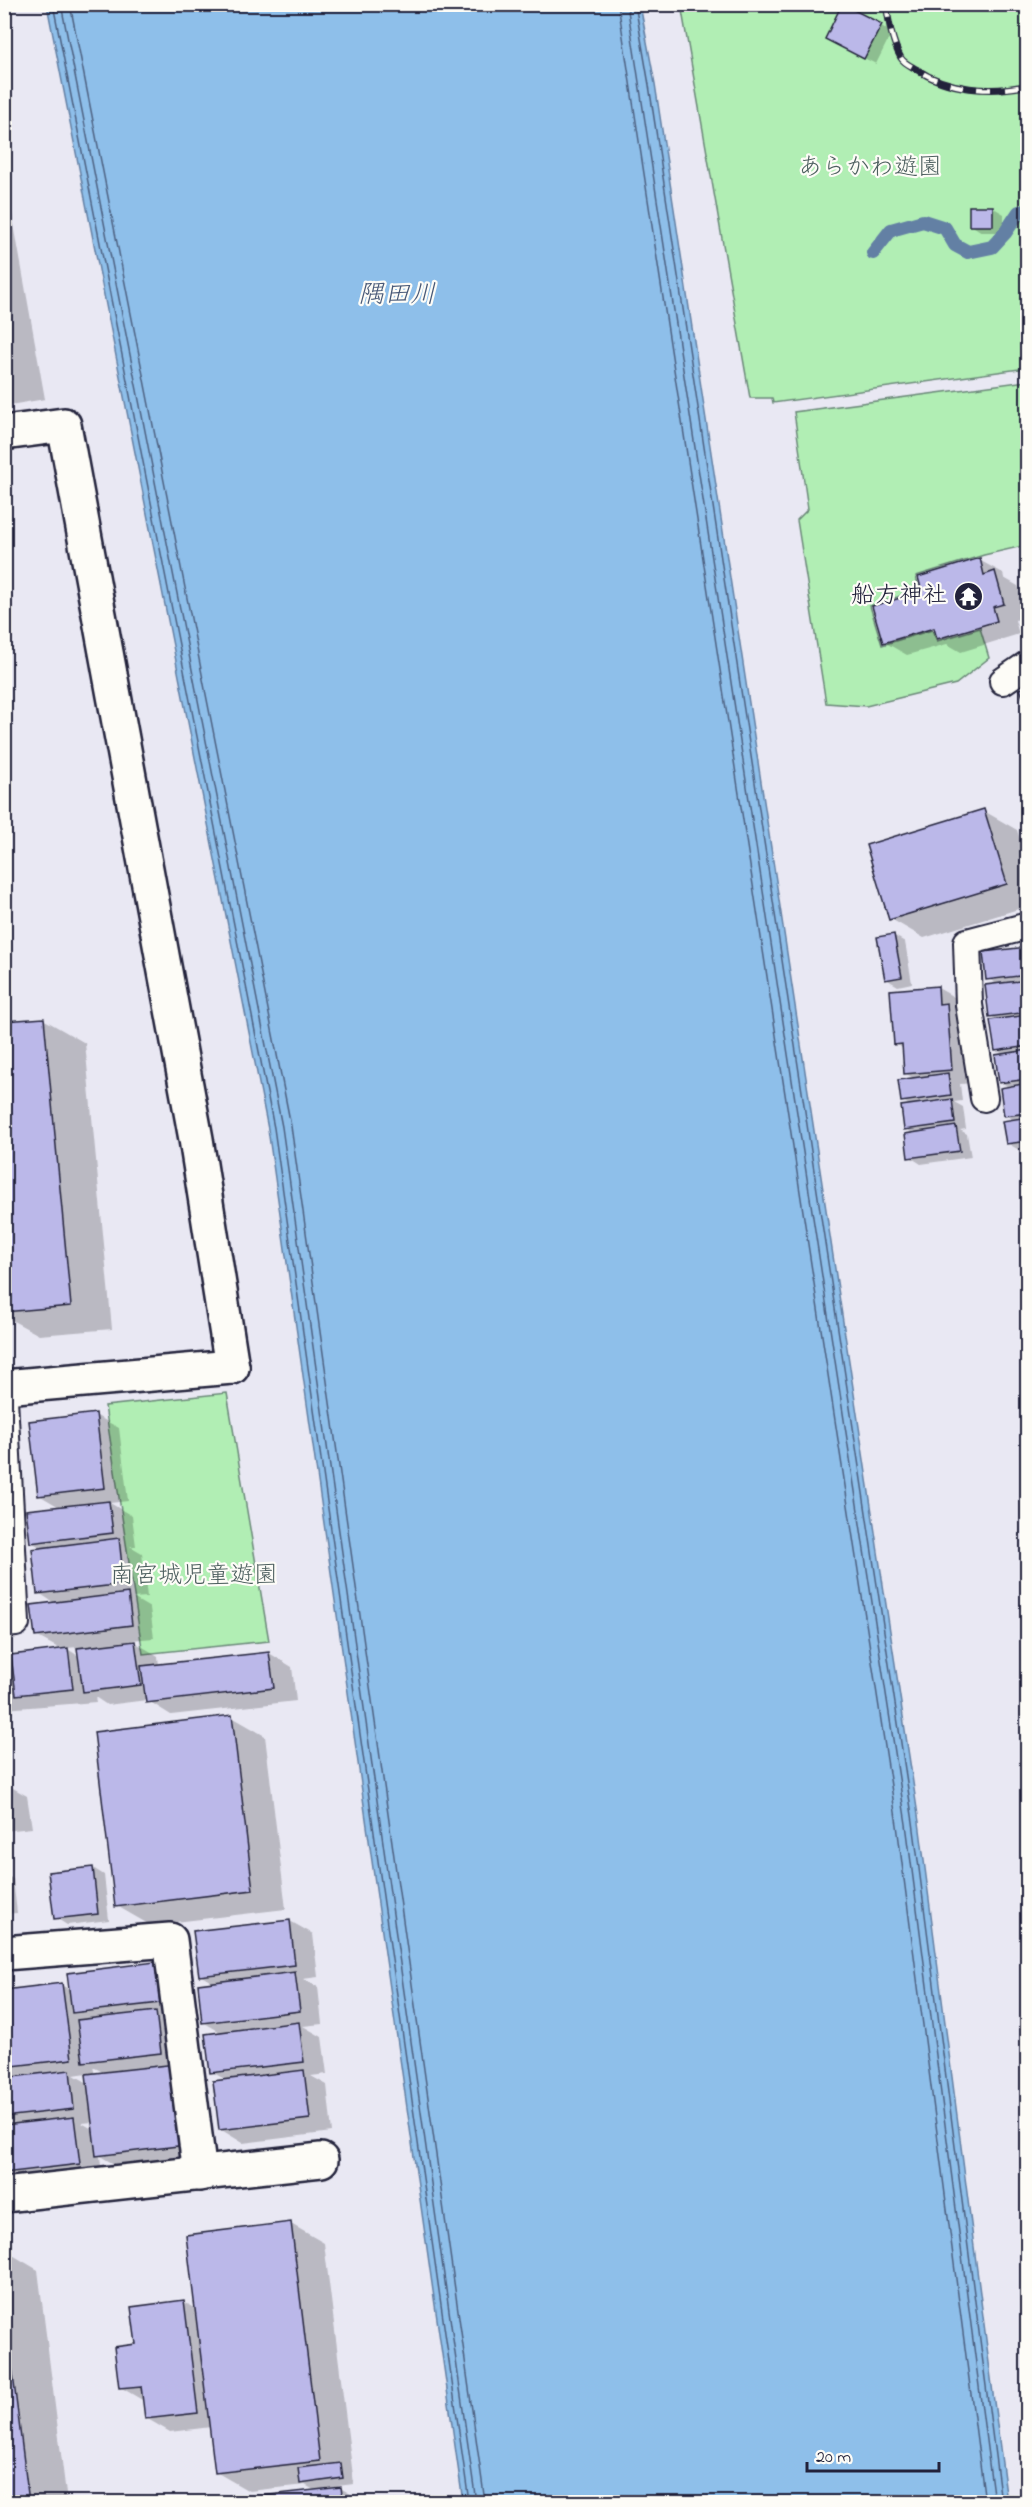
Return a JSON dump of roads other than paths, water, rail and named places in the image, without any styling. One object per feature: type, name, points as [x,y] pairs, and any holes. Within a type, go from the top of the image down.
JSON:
[{"type":"street","points":[[4,433],[64,425],[196,1139],[232,1367],[4,1387]]},
{"type":"street","points":[[4,1953],[170,1940],[200,2174]]},
{"type":"street","points":[[4,2195],[321,2160]]},
{"type":"lane","points":[[1003,681],[1028,664]]},
{"type":"lane","points":[[984,1098],[969,1005],[967,942],[1028,926]]},
{"type":"lane","points":[[4,1399],[16,1623],[4,1624]]},
{"type":"water","name":"隅田川","points":[[47,5],[640,5],[655,84],[919,1822],[1007,2502],[463,2502],[268,1129]]},
{"type":"waterway","points":[[873,253],[891,230],[923,221],[945,228],[955,245],[968,252],[992,247],[1019,212],[1028,211]]},
{"type":"railway","points":[[886,4],[893,39],[901,58],[928,76],[941,82],[970,88],[999,89],[1028,85]]},
{"type":"place","name":"船方神社","points":[[968,596]]},
{"type":"park label","name":"あらかわ遊園","points":[[870,168]]},
{"type":"park label","name":"南宮城児童遊園","points":[[194,1576]]}]
